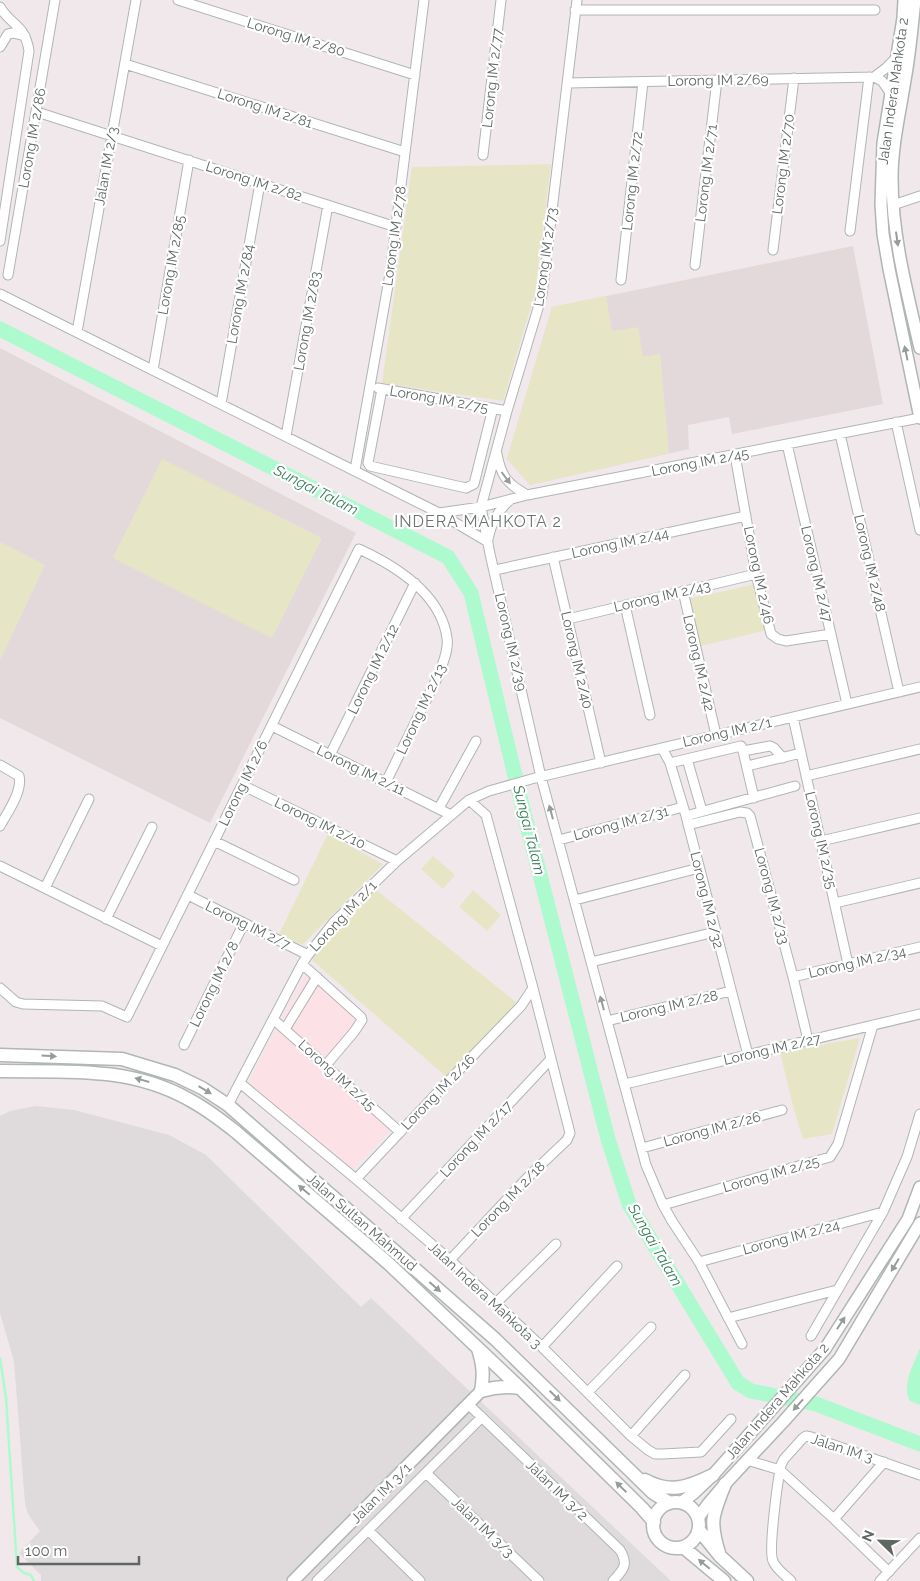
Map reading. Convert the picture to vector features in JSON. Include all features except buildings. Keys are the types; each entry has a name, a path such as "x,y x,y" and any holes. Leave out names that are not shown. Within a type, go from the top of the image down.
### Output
{"main road":[{"name":"Jalan Sultan Mahmud","path":"0,1055 122,1059 174,1074 202,1088 228,1105 495,1339 653,1493 676,1503"},
{"name":"Jalan Sultan Mahmud","path":"0,1071 101,1072 147,1082 189,1099 213,1114 388,1263 477,1346 654,1522"},
{"path":"477,1346 484,1374 481,1391 492,1388 520,1388"},
{"path":"638,1477 652,1484 667,1488 682,1488 713,1475"},
{"path":"720,1556 712,1527 714,1511 725,1484"},
{"path":"698,1524 696,1537 683,1547 676,1548 662,1543 654,1530 654,1522 659,1510 676,1503 689,1506 695,1511 698,1524 720,1556 747,1581"},
{"path":"683,1547 724,1581"}],"street":[{"name":"Lorong IM 2/86","path":"8,275 55,0"},
{"name":"Jalan IM 2/3","path":"77,332 136,0"},
{"name":"Lorong IM 2/80","path":"178,0 415,74"},
{"name":"Lorong IM 2/78","path":"355,470 390,274 424,0"},
{"name":"Lorong IM 2/77","path":"483,155 500,0"},
{"name":"Jalan Indera Mahkota 2","path":"904,0 903,18 883,142 881,204 882,227 889,269 920,418"},
{"name":"Jalan Indera Mahkota 2","path":"915,0 908,65 893,155 892,205 899,255 920,348"},
{"path":"576,5 875,10"},
{"name":"Lorong IM 2/73","path":"481,507 507,410 542,295 576,5"},
{"path":"0,7 20,28 25,36 29,51 0,241"},
{"path":"0,47 8,34 13,33 25,36"},
{"path":"850,231 872,77 886,68 897,57"},
{"name":"Lorong IM 2/81","path":"125,64 405,152"},
{"path":"872,77 882,81 891,94"},
{"name":"Lorong IM 2/69","path":"567,83 872,77"},
{"name":"Lorong IM 2/70","path":"773,250 794,78"},
{"name":"Lorong IM 2/71","path":"695,265 717,80"},
{"name":"Lorong IM 2/72","path":"621,280 643,82"},
{"name":"Lorong IM 2/82","path":"37,112 396,227"},
{"name":"Lorong IM 2/85","path":"153,370 189,160"},
{"name":"Lorong IM 2/84","path":"221,404 260,183"},
{"path":"892,205 920,196"},
{"name":"Lorong IM 2/83","path":"286,436 328,205"},
{"path":"0,294 440,513 488,542 497,513 511,500"},
{"name":"Lorong IM 2/75","path":"370,387 507,410"},
{"path":"382,389 368,463 370,466 466,488 474,484 493,408"},
{"name":"Lorong IM 2/45","path":"440,513 481,507 527,495 920,418"},
{"path":"896,422 920,530"},
{"name":"Lorong IM 2/48","path":"840,434 899,692"},
{"name":"Lorong IM 2/47","path":"787,444 847,704"},
{"path":"496,451 502,474 516,489 527,495"},
{"name":"Lorong IM 2/46","path":"736,455 756,574 772,634 786,642 831,634"},
{"name":"Lorong IM 2/39","path":"481,507 538,777 575,900 652,1181 672,1221 699,1262 742,1344"},
{"name":"Lorong IM 2/44","path":"495,570 746,516"},
{"name":"Lorong IM 2/13","path":"359,549 389,565 416,583 438,610 448,639 446,654 440,672 386,782"},
{"name":"Lorong IM 2/6","path":"0,988 16,1002 23,1004 102,1006 127,1016 359,549"},
{"name":"Lorong IM 2/40","path":"554,557 601,762"},
{"name":"Lorong IM 2/43","path":"568,619 756,574"},
{"name":"Lorong IM 2/12","path":"330,755 416,583"},
{"name":"Lorong IM 2/42","path":"682,591 716,735"},
{"path":"625,605 650,715"},
{"name":"Lorong IM 2/1","path":"228,1105 302,964 334,922 397,861 469,800 489,791 538,777 920,687"},
{"name":"Lorong IM 2/35","path":"793,717 848,964"},
{"name":"Lorong IM 2/11","path":"272,726 451,815"},
{"path":"438,808 476,741"},
{"path":"670,763 740,746 744,751 754,798"},
{"path":"744,751 770,746 783,758"},
{"name":"Lorong IM 2/32","path":"662,748 670,763 688,825 748,1054"},
{"path":"806,776 920,749"},
{"path":"747,766 801,753"},
{"path":"687,759 702,811"},
{"path":"0,765 19,776 21,782 0,826"},
{"name":"Lorong IM 2/10","path":"242,785 397,861"},
{"name":"Lorong IM 2/31","path":"558,840 684,811 702,811 795,786"},
{"path":"45,888 89,799"},
{"path":"469,800 486,815 551,1059"},
{"name":"Lorong IM 2/33","path":"688,825 740,812 747,813 750,816 808,1040"},
{"path":"821,841 920,818"},
{"path":"106,918 152,827"},
{"path":"214,841 294,880"},
{"path":"0,866 162,946"},
{"path":"575,900 699,868"},
{"path":"834,903 920,883"},
{"name":"Lorong IM 2/7","path":"188,895 308,955"},
{"name":"Lorong IM 2/8","path":"184,1045 244,923"},
{"path":"591,962 715,932"},
{"name":"Lorong IM 2/34","path":"793,977 920,947"},
{"path":"302,964 361,1017 362,1020 326,1065"},
{"path":"285,1029 317,977"},
{"name":"Lorong IM 2/16","path":"356,1179 521,1006 533,988"},
{"name":"Lorong IM 2/28","path":"607,1021 730,991"},
{"name":"Lorong IM 2/27","path":"625,1084 920,1014"},
{"name":"Lorong IM 2/15","path":"273,1019 400,1132"},
{"name":"Lorong IM 2/25","path":"663,1205 830,1157 838,1144 872,1025"},
{"name":"Lorong IM 2/18","path":"450,1260 528,1177 567,1140 570,1130 551,1059"},
{"name":"Lorong IM 2/17","path":"402,1219 551,1059"},
{"name":"Jalan Indera Mahkota 3","path":"240,1083 450,1260 542,1347 631,1436 648,1450 655,1454 701,1452 731,1418"},
{"name":"Lorong IM 2/26","path":"642,1148 782,1110"},
{"path":"811,1336 883,1212 907,1157 920,1114"},
{"name":"Jalan Indera Mahkota 2","path":"676,1503 694,1493 713,1475 825,1349 908,1219 920,1186"},
{"name":"Lorong IM 2/24","path":"699,1262 883,1212"},
{"name":"Jalan Indera Mahkota 2","path":"698,1524 708,1504 725,1484 839,1359 920,1223"},
{"path":"496,1304 556,1244"},
{"path":"542,1347 617,1266"},
{"path":"728,1318 838,1290"},
{"path":"588,1392 651,1327"},
{"path":"631,1436 684,1375"},
{"name":"Jalan IM 3/1","path":"293,1581 481,1391"},
{"name":"Jalan IM 3/2","path":"468,1404 620,1550 624,1556 624,1566 613,1581"},
{"path":"317,1581 482,1417"},
{"name":"Jalan IM 3","path":"780,1470 784,1459 806,1436 920,1475"},
{"path":"747,1460 780,1470 888,1572"},
{"path":"834,1519 884,1462"},
{"path":"780,1470 771,1554 774,1563 792,1581"},
{"name":"Jalan IM 3/3","path":"426,1473 539,1581"},
{"path":"368,1530 420,1581"},
{"path":"880,1581 920,1538"}],"shaded area":[{"path":"551,164 535,293 503,401 382,383 412,167"},
{"path":"853,246 883,404 732,434 729,417 688,425 689,449 530,485 507,459 552,307"},
{"path":"606,296 612,331 638,327 643,357 660,354 669,453 530,485 507,459 552,307"},
{"path":"0,348 356,533 210,823 0,718"},
{"path":"162,459 322,538 272,638 113,558"},
{"path":"0,542 45,565 0,660"},
{"path":"756,584 767,630 701,646 688,599"},
{"path":"328,834 383,864 302,945 279,934"},
{"path":"433,856 455,875 443,889 421,869"},
{"path":"374,888 521,1006 450,1080 306,955"},
{"path":"473,890 501,915 487,931 459,907"},
{"path":"311,966 366,1015 323,1067 392,1128 350,1173 249,1083 274,1032"},
{"path":"860,1038 832,1134 803,1139 780,1052"},
{"path":"36,1106 74,1110 169,1135 206,1155 361,1307 371,1298 671,1581 41,1581 41,1575 19,1553 40,1531 28,1514 25,1503 14,1361 0,1313 0,1116 10,1111"},
{"path":"920,1348 920,1405 910,1401 907,1388 909,1375"}],"waterway":[{"name":"Sungai Talam","path":"0,329 448,557 471,593 523,809 608,1139 629,1204 738,1383 751,1391 816,1404 920,1444"},
{"path":"0,1358 6,1398 17,1567 24,1573 31,1575 34,1581"}],"district":[{"name":"INDERA MAHKOTA 2","path":"478,521"}]}
